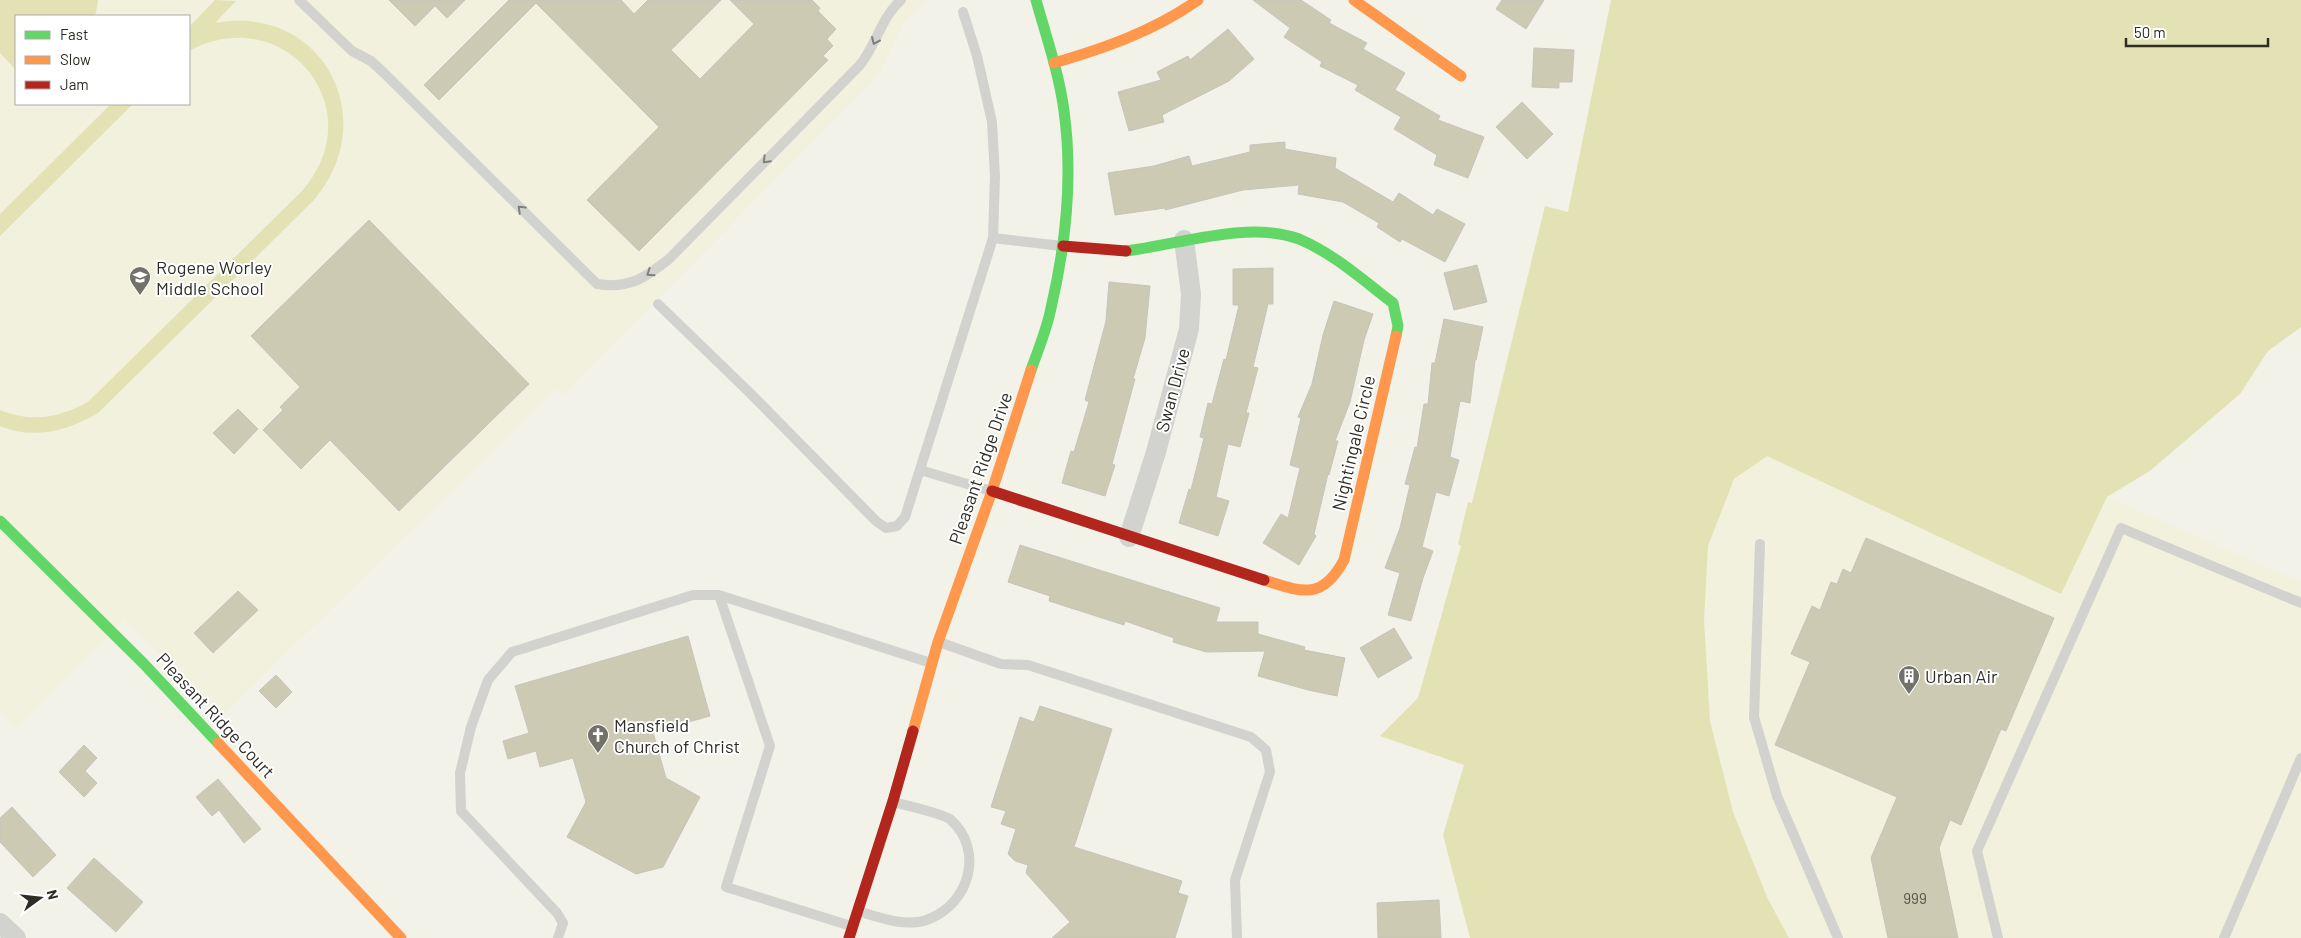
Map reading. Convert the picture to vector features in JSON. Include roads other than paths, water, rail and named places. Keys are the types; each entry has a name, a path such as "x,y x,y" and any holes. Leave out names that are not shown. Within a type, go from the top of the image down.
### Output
{"street":[{"name":"Pleasant Ridge Drive","path":"848,938 893,801 938,642 992,491 1051,310 1063,246 1068,180 1064,111 1054,63 1036,0"},
{"path":"1054,63 1133,38 1181,13 1198,0"},
{"path":"1354,0 1461,76"},
{"name":"Nightingale Circle","path":"992,491 1299,591 1316,590 1334,580 1344,560 1398,326 1393,303 1342,265 1298,239 1276,234 1252,234 1184,240 1124,251 1091,250 1063,246"},
{"name":"Swan Drive","path":"1129,537 1156,452 1189,329 1191,294 1184,240"},
{"name":"Pleasant Ridge Court","path":"0,521 144,664 401,938"},
{"path":"0,923 16,938"}],"lane":[{"path":"299,0 352,51 370,61 383,72 597,284 614,287 647,277 669,259 860,65 870,53 884,21 901,0"},
{"path":"658,304 750,393 789,435 881,525 886,528 897,526 905,517 993,238 996,176 992,122 978,56 964,12"},
{"path":"993,238 1063,246"},
{"path":"920,470 992,491"},
{"path":"1998,938 1977,851 2121,528 2301,603"},
{"path":"1760,544 1754,717 1777,796 1838,938"},
{"path":"558,938 563,923 557,913 461,811 460,773 471,727 488,680 512,652 693,595 719,595 932,663"},
{"path":"719,595 770,746 726,887 852,926"},
{"path":"938,642 1002,664 1028,665 1251,736 1266,750 1270,772 1235,880 1237,938"},
{"path":"2224,938 2301,758"},
{"path":"857,911 884,919 910,922 929,919 948,907 961,892 969,874 970,855 964,836 950,818 893,801"}],"place":[{"name":"Rogene Worley Middle School","path":"140,296"},
{"name":"Urban Air","path":"1909,695"},
{"name":"Mansfield Church of Christ","path":"598,754"}]}
